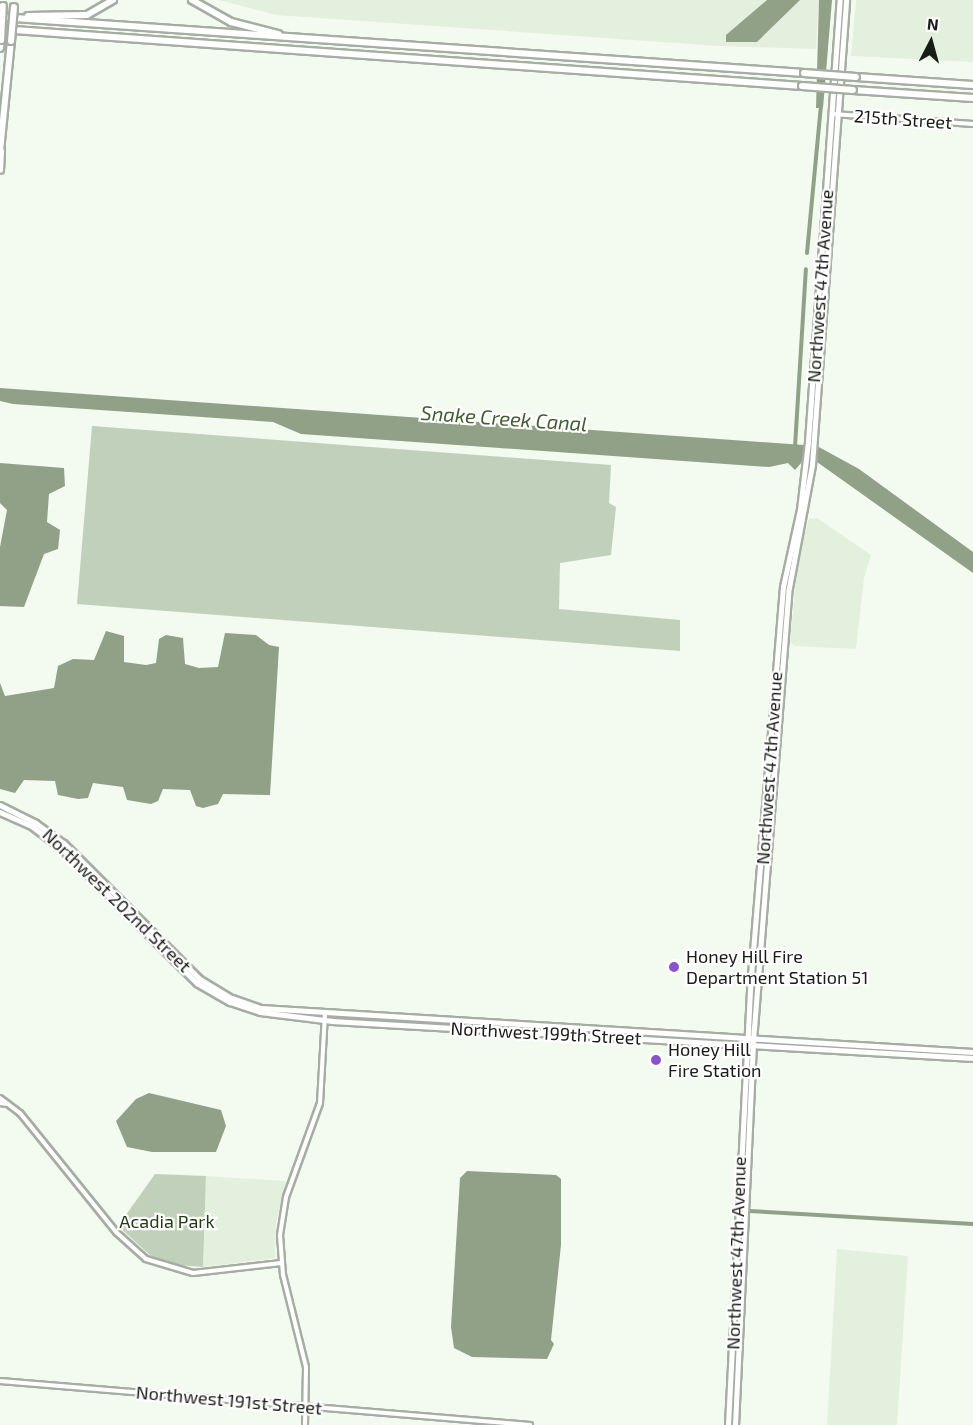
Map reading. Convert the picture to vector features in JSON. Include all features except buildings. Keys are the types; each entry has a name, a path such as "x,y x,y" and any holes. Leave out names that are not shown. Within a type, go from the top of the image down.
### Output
{"highway":[{"path":"22,18 37,14 87,15 113,0"},
{"path":"192,0 231,22 285,37"},
{"path":"0,48 4,3"},
{"path":"1,151 14,4"},
{"path":"0,16 973,85"},
{"path":"0,29 973,98"}],"main road":[{"path":"836,114 840,0"},
{"path":"836,114 846,0"},
{"name":"Northwest 47th Avenue","path":"735,1425 746,1169 761,941 789,588 811,443 836,114"},
{"path":"0,170 1,151"},
{"name":"Northwest 47th Avenue","path":"728,1425 746,1038 784,582 809,464"},
{"path":"767,791 773,802"},
{"name":"Northwest 202nd Street","path":"0,805 36,823 64,843 186,967 231,1000"},
{"name":"Northwest 202nd Street","path":"0,812 33,827 60,847 177,966 231,1000"},
{"path":"763,846 770,841"},
{"path":"755,930 761,941"},
{"name":"Northwest 199th Street","path":"231,1000 274,1010 325,1014 973,1052"},
{"name":"Northwest 199th Street","path":"231,1000 273,1015 324,1020 973,1059"},
{"path":"740,1161 746,1169"},
{"path":"734,1329 740,1340"},
{"path":"732,1363 738,1372"}],"street":[{"name":"215th Street","path":"836,114 973,124"},
{"path":"305,1425 304,1358 281,1263 281,1224 286,1197 320,1103 325,1014"},
{"path":"0,1100 9,1104 116,1232 146,1259 193,1272 281,1263"},
{"name":"Northwest 191st Street","path":"0,1381 530,1425"}],"shaded area":[{"path":"219,0 819,0 816,49 719,46 276,15"},
{"path":"767,0 800,0 757,42 726,42 726,35"},
{"path":"819,0 832,0 823,108 816,108"},
{"path":"856,0 973,0 973,62 851,56"},
{"name":"Snake Creek Canal","path":"0,388 817,446 859,469 973,552 973,573 817,462 802,462 795,470 788,463 769,467 301,434 273,422 13,404 0,401"},
{"path":"0,463 64,468 65,486 49,494 47,522 60,530 58,549 44,554 24,607 0,606 0,547 7,510 0,503"},
{"path":"817,518 871,555 864,578 856,649 794,646 790,642 799,550 809,519"},
{"path":"106,631 124,636 124,662 146,665 156,663 159,639 166,635 183,638 185,664 199,668 218,667 225,633 256,635 269,645 279,647 270,795 223,794 218,804 203,808 196,806 190,790 163,789 158,801 151,804 127,800 123,787 93,783 88,798 78,799 58,795 55,781 24,780 15,793 0,789 0,683 5,696 54,688 58,666 73,659 94,660"},
{"path":"149,1093 221,1110 226,1126 216,1152 152,1152 127,1147 116,1121 136,1099"},
{"path":"467,1171 556,1175 561,1179 561,1245 551,1340 554,1344 547,1359 472,1357 454,1348 451,1327 460,1178"},
{"path":"206,1176 286,1181 276,1223 275,1258 203,1267"},
{"path":"837,1249 908,1256 897,1425 827,1425"}],"green space":[{"path":"92,426 611,465 609,503 616,507 611,555 560,563 559,609 680,620 680,651 77,604"},
{"name":"Acadia Park","path":"155,1174 206,1176 203,1267 177,1265 151,1256 118,1226"}],"waterway":[{"path":"807,253 821,104"},
{"path":"795,447 806,269"},
{"path":"749,1211 973,1224"}],"place":[{"name":"Honey Hill Fire Department Station 51","path":"674,967"},
{"name":"Honey Hill Fire Station","path":"656,1060"}]}
